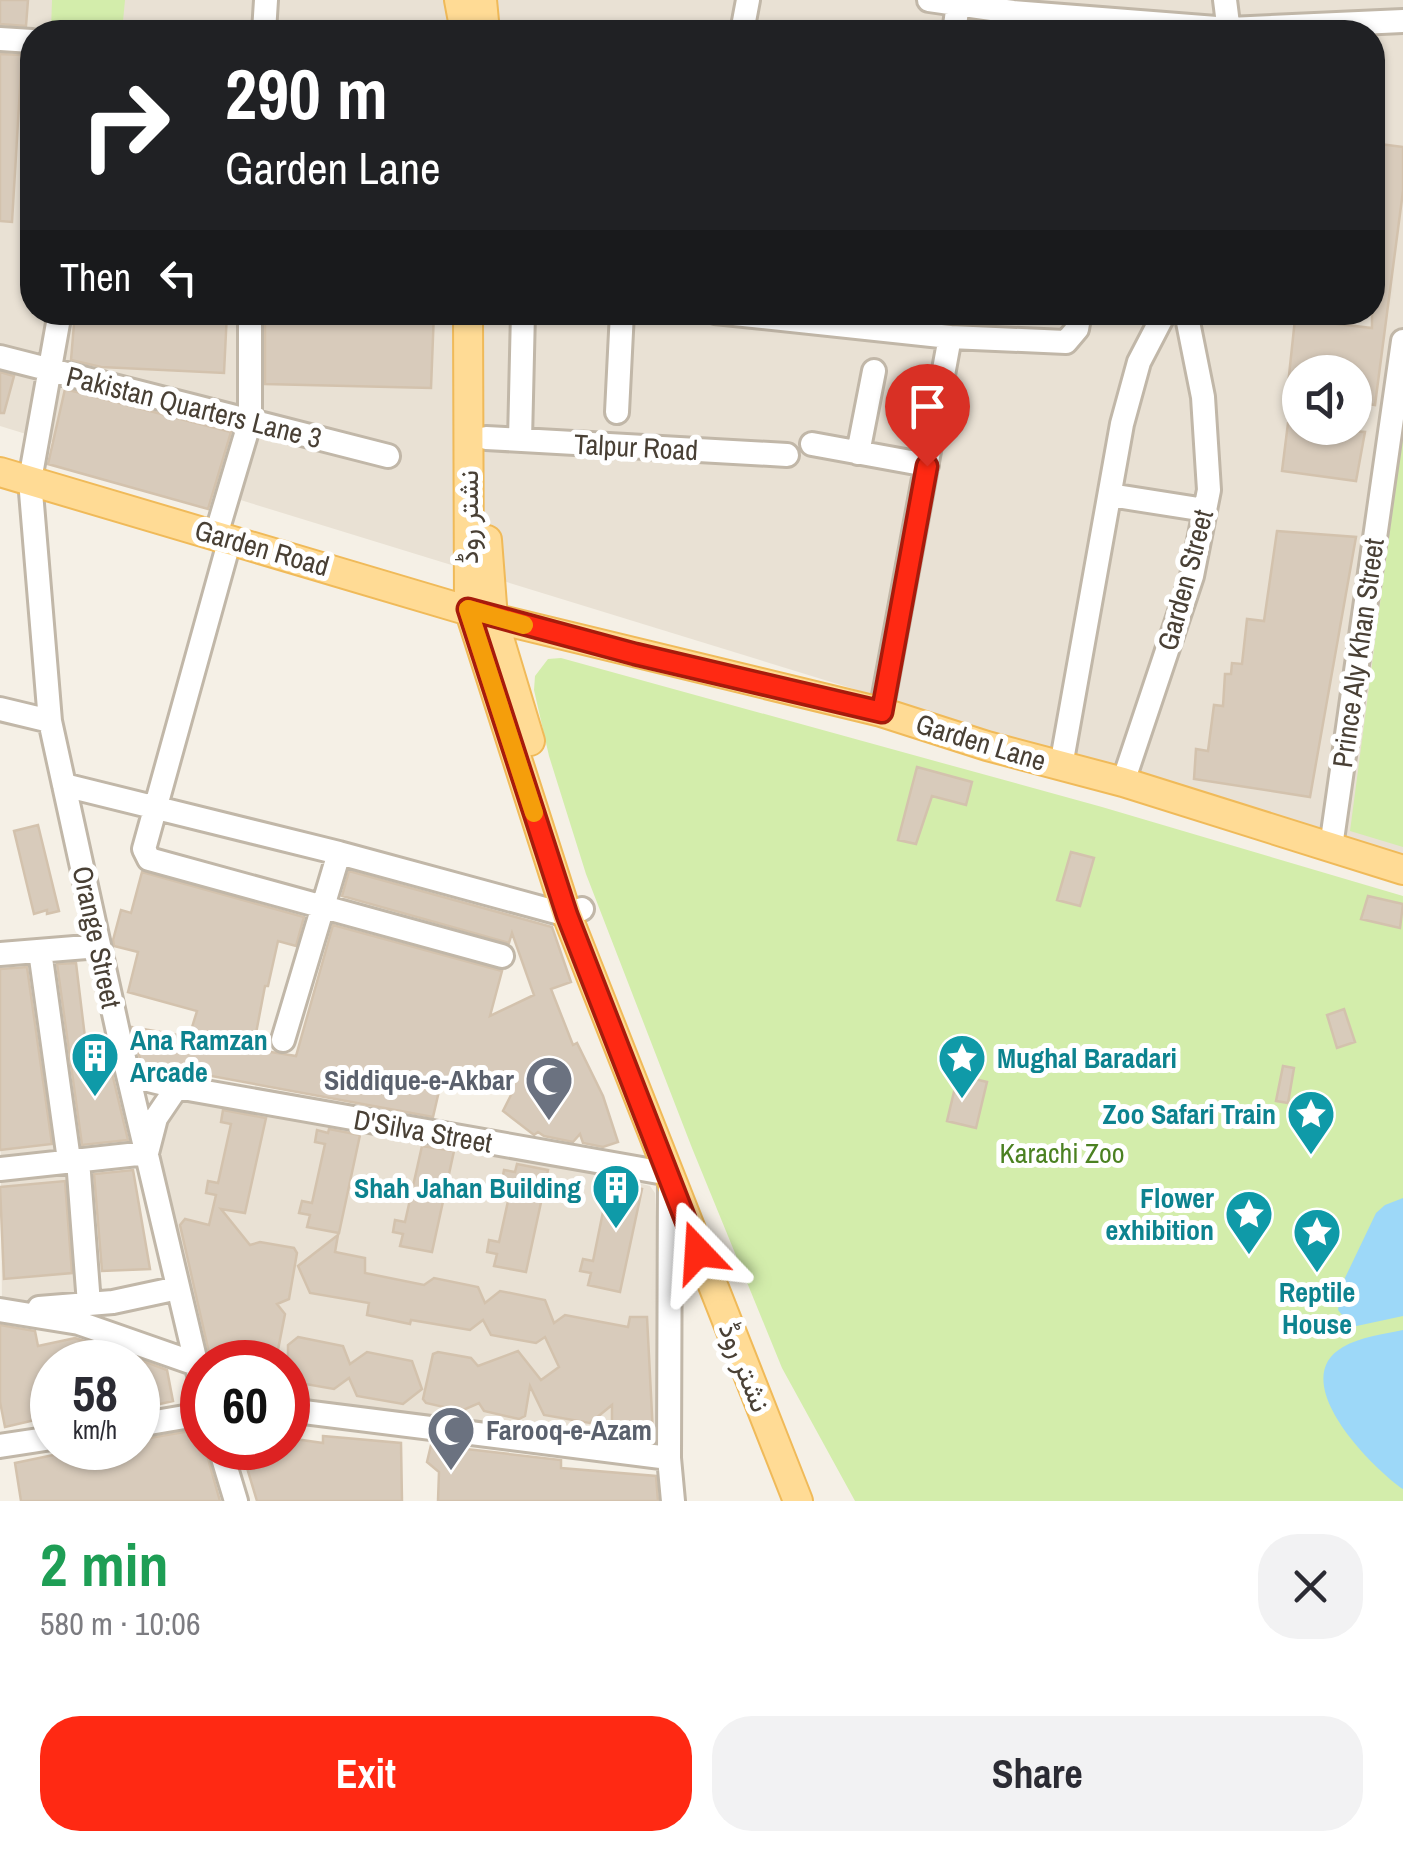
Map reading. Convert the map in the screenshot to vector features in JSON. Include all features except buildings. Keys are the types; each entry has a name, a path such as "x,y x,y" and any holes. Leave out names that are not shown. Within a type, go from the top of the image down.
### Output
{"main road":[{"name":"نشتر روڈ","path":"469,325 481,614 574,912 670,1174 798,1501"},
{"name":"نشتر روڈ","path":"481,614 487,573 486,325"},
{"name":"Garden Road","path":"0,472 481,614"},
{"name":"Garden Lane","path":"481,614 882,712 1403,870"},
{"name":"نشتر روڈ","path":"574,912 694,1217 812,1501"}],"street":[{"path":"930,0 982,4 1008,20"},
{"path":"956,20 958,4"},
{"name":"Orange Street","path":"58,325 30,480 50,721 128,1075 192,1340"},
{"path":"250,325 250,421 144,849 150,859 502,956"},
{"path":"520,440 522,325"},
{"path":"617,412 621,325"},
{"path":"842,325 1066,342 1078,325"},
{"name":"Garden Lane","path":"1061,766 1122,424 1139,362 1158,325"},
{"name":"Garden Street","path":"1123,782 1192,576 1209,490 1203,397 1189,325"},
{"path":"882,712 950,336"},
{"name":"Prince Aly Khan Street","path":"1331,847 1403,341"},
{"name":"Pakistan Quarters Lane 3","path":"0,357 388,456"},
{"path":"858,453 874,372"},
{"name":"Talpur Road","path":"486,438 787,455"},
{"path":"812,444 927,466"},
{"path":"1110,495 1205,510"},
{"path":"0,709 50,721"},
{"path":"64,785 574,912"},
{"path":"283,1040 339,853"},
{"path":"0,954 99,946"},
{"path":"40,951 74,1160 89,1304"},
{"name":"D'Silva Street","path":"128,1075 177,1087 670,1174"},
{"path":"0,1169 147,1153 156,1118 177,1087"},
{"path":"670,1174 672,1501"},
{"path":"3,1310 89,1304 178,1288"},
{"path":"3,1310 79,1323 180,1358"},
{"path":"310,1413 669,1458"},
{"path":"0,1446 30,1441"},
{"path":"227,1470 236,1501"}],"shaded area":[{"path":"0,0 1403,0 1403,858 0,426"},
{"path":"53,1048 87,1304 2,1310 0,1053"},
{"path":"177,1088 455,1137 650,1186 655,1193 660,1312 660,1450 310,1411 310,1340 196,1340 148,1153"}],"green space":[{"path":"52,0 125,0 123,20 51,20"},
{"path":"1403,430 1403,847 1350,831"},
{"name":"Karachi Zoo","path":"561,658 1102,807 1403,896 1403,1501 855,1501 782,1368 586,874 549,756 534,690 535,676 548,659"}],"water":[{"path":"1403,1198 1403,1316 1352,1327 1338,1310 1343,1282 1376,1213"},
{"path":"1403,1330 1403,1489 1372,1462 1339,1422 1323,1380 1328,1362 1343,1347"}],"slow traffic":[{"path":"524,625 468,609 534,813"}],"place":[{"name":"Ana Ramzan Arcade","path":"95,1098"},
{"name":"Mughal Baradari","path":"962,1100"},
{"name":"Siddique-e-Akbar","path":"549,1122"},
{"name":"Zoo Safari Train","path":"1311,1156"},
{"name":"Shah Jahan Building","path":"616,1230"},
{"name":"Flower exhibition","path":"1249,1256"},
{"name":"Reptile House","path":"1317,1274"},
{"name":"Farooq-e-Azam","path":"451,1472"}],"route":[{"path":"698,1252 567,915 468,609 635,654 882,712 927,466"}]}
